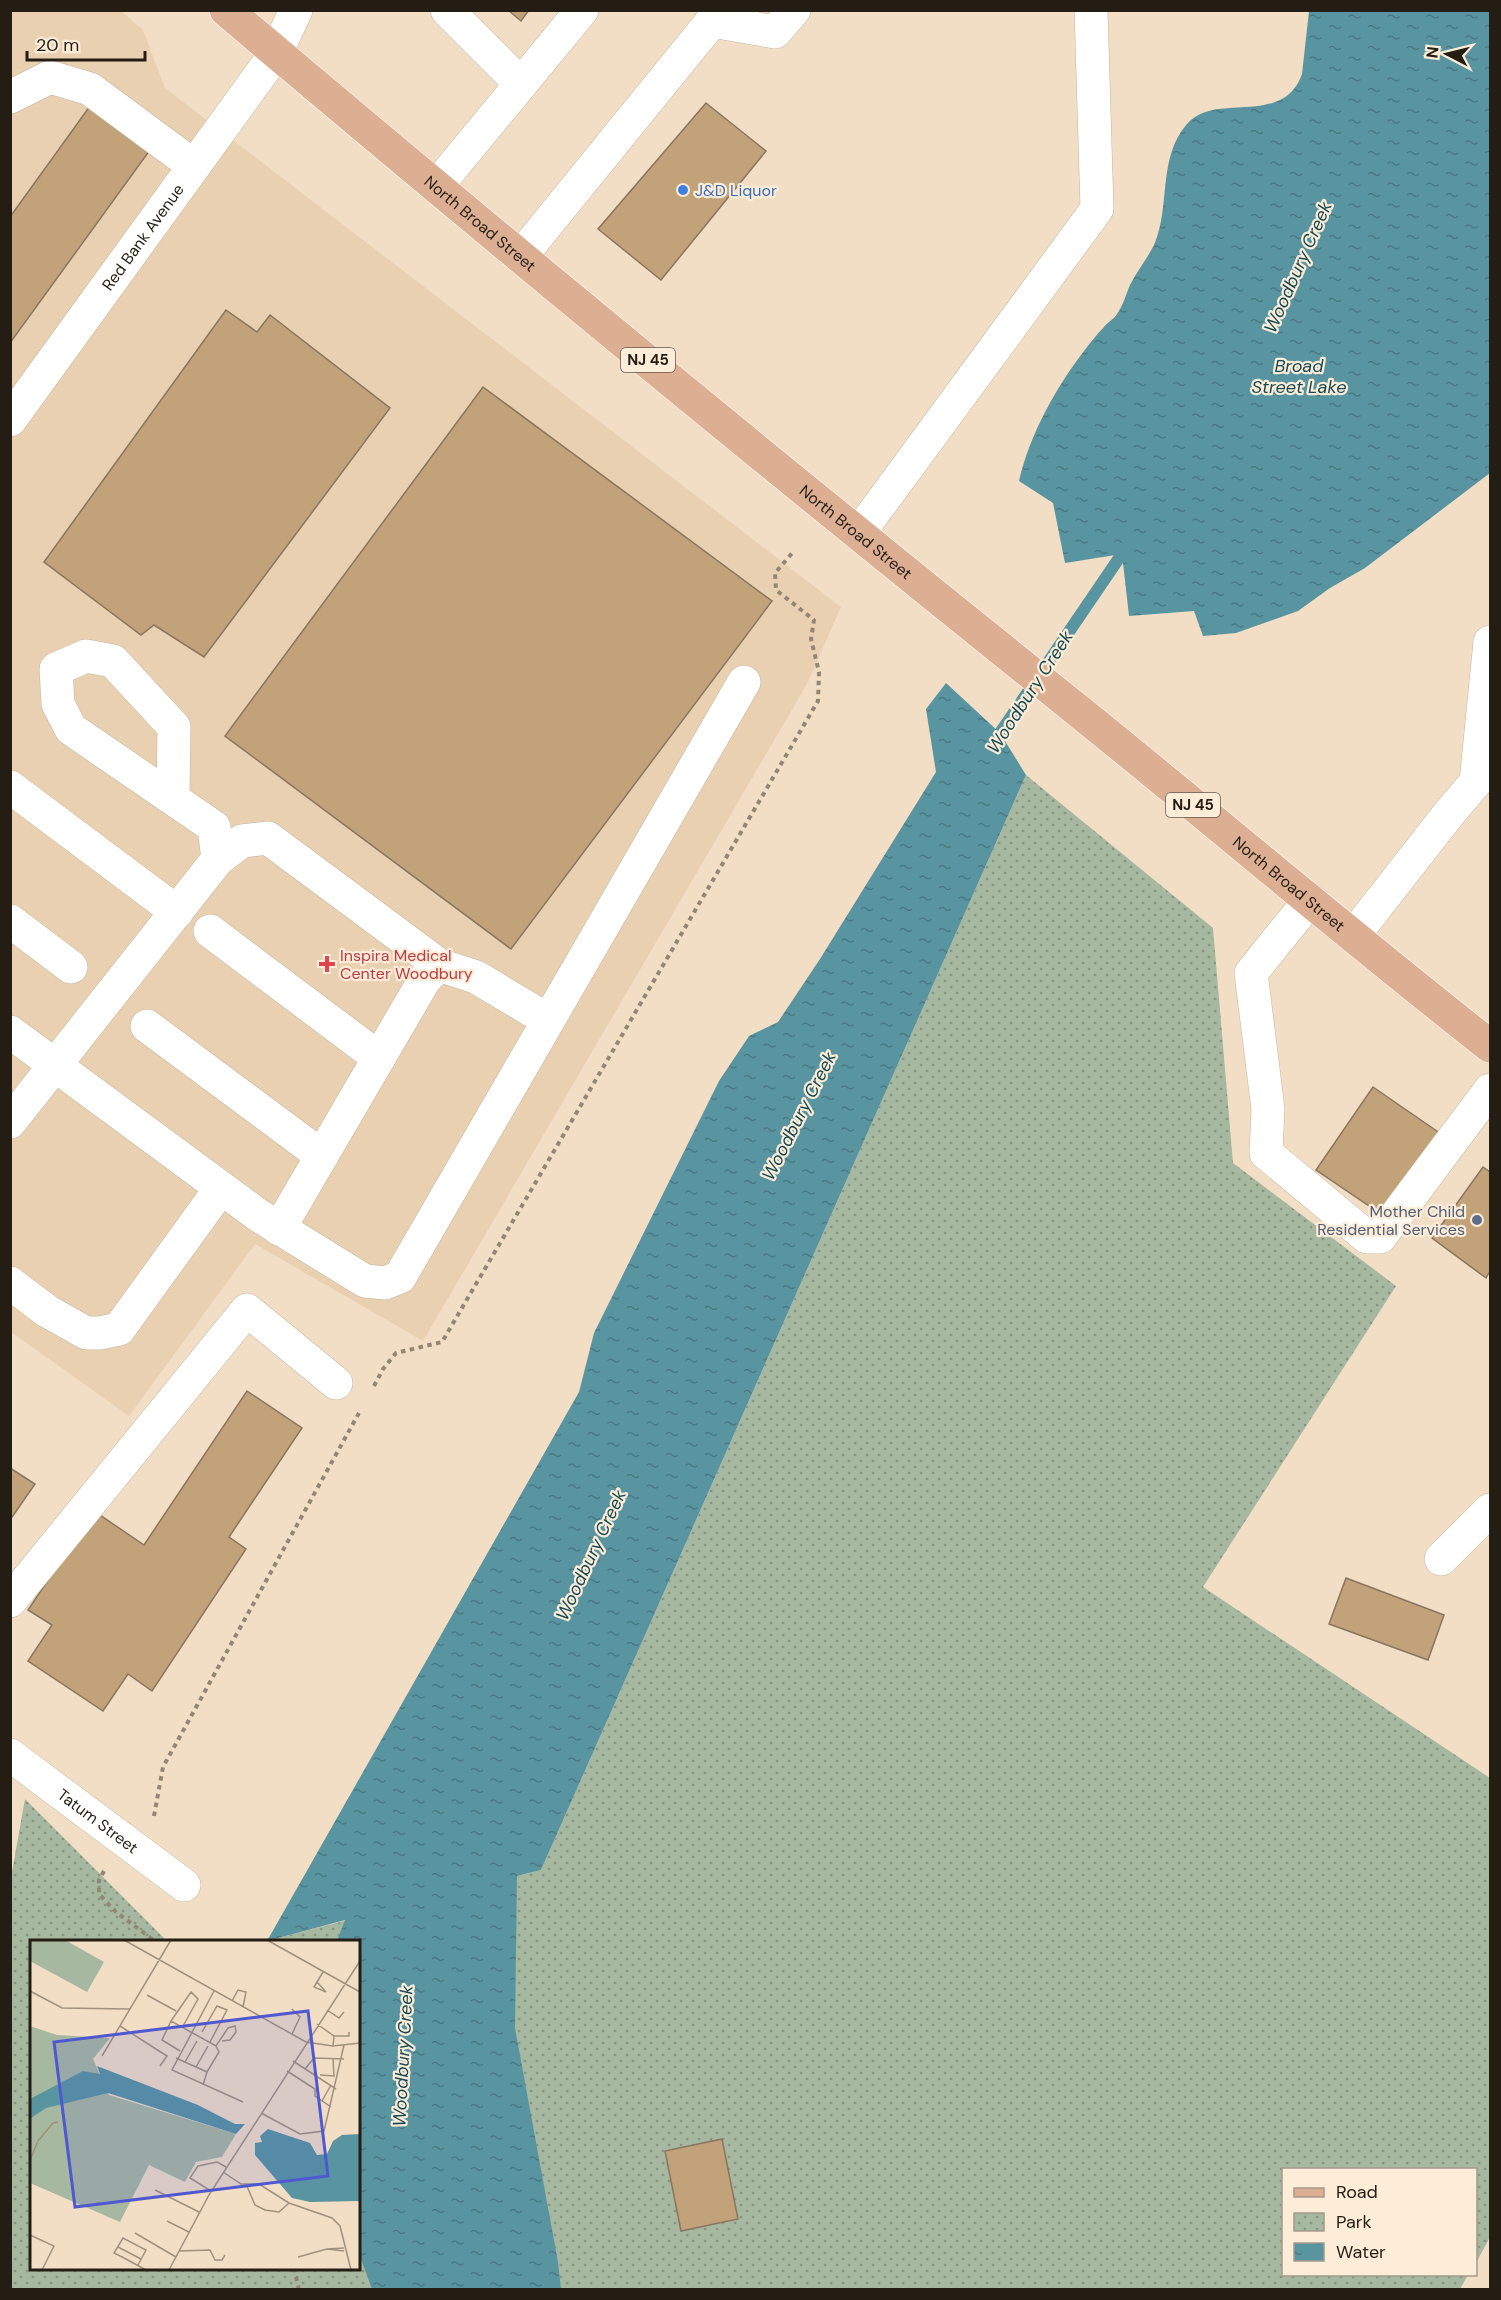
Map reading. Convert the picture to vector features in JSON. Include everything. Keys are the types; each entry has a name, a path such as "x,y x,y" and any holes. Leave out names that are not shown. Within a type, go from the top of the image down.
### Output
{"main road":[{"name":"North Broad Street","path":"226,10 436,187 958,616 1491,1046"}],"street":[{"name":"Red Bank Avenue","path":"10,420 276,52 296,10"},
{"path":"447,10 521,84"},
{"path":"436,187 521,84 555,26 582,10"},
{"path":"521,256 712,21 775,32 794,10"},
{"path":"859,533 1097,209 1091,10"},
{"path":"10,97 50,77 90,89 194,166"},
{"path":"1354,935 1476,782 1485,738 1491,642"},
{"path":"10,1032 221,1188 279,1228 365,1281 385,1282 400,1277 744,682"},
{"path":"173,798 214,827 218,859"},
{"path":"16,803 177,912"},
{"path":"10,1122 218,859 242,840 268,838 439,965 476,977 548,1020"},
{"path":"1310,900 1251,973 1269,1109 1266,1153 1366,1237 1380,1237 1491,1090"},
{"path":"10,921 71,967"},
{"path":"210,932 379,1058"},
{"path":"279,1228 425,979 439,965"},
{"path":"147,1026 322,1156"},
{"path":"10,1283 46,1311 86,1333 119,1329 221,1188"},
{"path":"10,1601 247,1310 336,1383"},
{"path":"1441,1559 1491,1510"},
{"name":"Tatum Street","path":"10,1755 184,1886"}],"path":[{"path":"369,1394 383,1369 396,1353 442,1342 818,701 819,672 811,639 814,620 776,590 775,573 794,551"},
{"path":"153,1821 163,1767 363,1404"},
{"path":"108,1863 99,1880 99,1894 116,1912 155,1940"},
{"path":"294,2270 299,2289"}],"shaded area":[{"name":"Inspira Medical Center Woodbury","path":"11,11 121,11 143,30 165,88 841,607 807,684 423,1341 255,1244 129,1416 11,1332"}],"green space":[{"path":"1026,775 1213,928 1233,1163 1396,1286 1203,1587 1490,1778 1490,2237 1477,2261 1477,2168 1282,2168 1282,2276 1467,2276 1460,2289 11,2290 10,1883 25,1799 166,1940 30,1940 30,2270 360,2270 360,1940 270,1940 541,1870"}],"water":[{"name":"Broad Street Lake","path":"1309,11 1490,11 1490,473 1365,568 1330,588 1298,611 1236,633 1203,636 1194,611 1129,616 1122,554 1065,563 1053,503 1019,481 1037,429 1054,396 1086,348 1119,311 1130,285 1154,245 1162,215 1168,167 1178,137 1187,124 1199,115 1215,110 1265,105 1280,100 1293,90 1302,74"},
{"path":"946,683 1000,733 1026,775 541,1870 517,1876 515,2028 561,2289 372,2289 360,2256 360,1940 337,1940 345,1920 268,1940 579,1392 594,1333 719,1081 749,1036 778,1022 820,959 936,772 926,709"}],"building":[{"path":"508,10 529,10 521,21"},
{"name":"J&D Liquor","path":"706,103 766,151 661,280 598,229"},
{"path":"90,106 150,150 10,343 10,217"},
{"path":"226,310 257,332 270,315 390,408 204,657 154,625 141,635 44,562"},
{"path":"483,387 772,601 511,949 225,736"},
{"path":"1373,1087 1460,1147 1381,1214 1316,1170"},
{"path":"1483,1167 1490,1172 1490,1271 1486,1278 1432,1238"},
{"path":"247,1391 302,1428 229,1537 246,1549 152,1691 128,1674 103,1711 28,1661 52,1625 28,1610 94,1511 144,1545"},
{"path":"10,1468 35,1484 10,1520"},
{"path":"1346,1578 1444,1615 1428,1660 1329,1624"},
{"path":"722,2139 738,2219 681,2231 665,2151"}],"waterway":[{"name":"Woodbury Creek","path":"1000,733 1130,542"}],"place":[{"name":"J&D Liquor","path":"683,190"},
{"name":"Inspira Medical Center Woodbury","path":"327,964"},
{"name":"Mother Child Residential Services","path":"1477,1220"}]}
